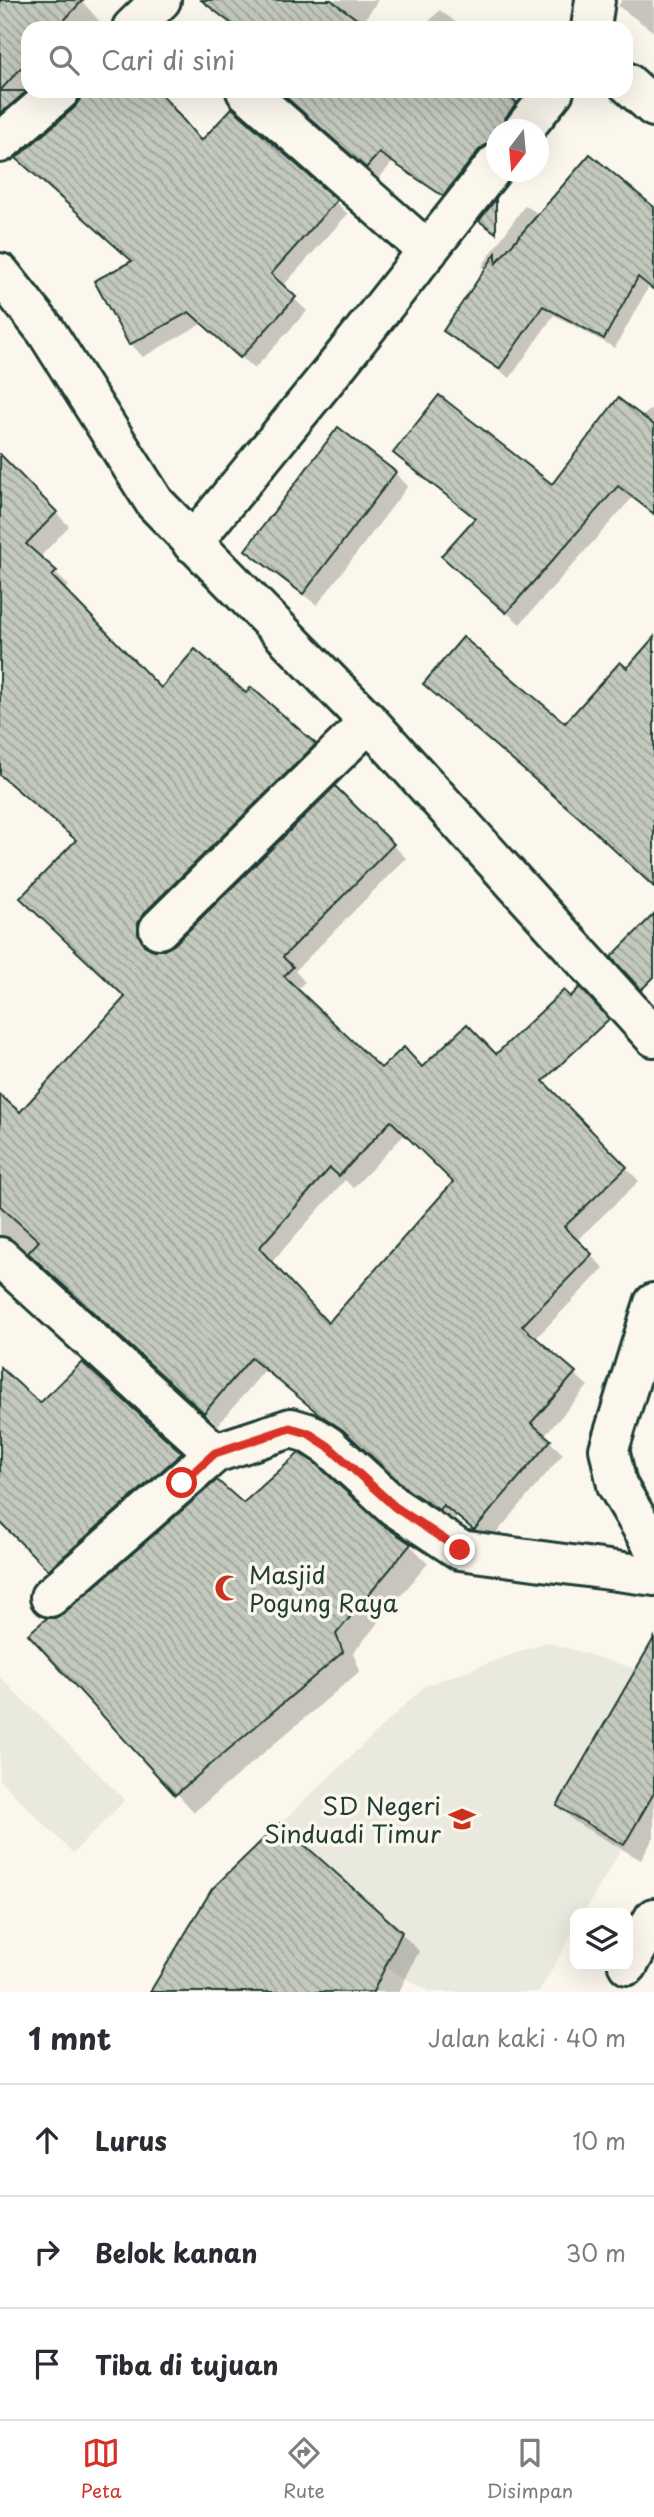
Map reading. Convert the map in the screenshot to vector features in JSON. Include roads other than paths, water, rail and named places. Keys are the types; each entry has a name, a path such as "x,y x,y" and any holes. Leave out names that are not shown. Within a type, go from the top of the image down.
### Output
{"street":[{"path":"592,21 595,0"},
{"path":"633,88 654,107"},
{"path":"0,143 52,98"},
{"path":"254,98 428,251"},
{"path":"532,119 548,98"},
{"path":"192,543 486,177"},
{"path":"0,273 46,331 155,503 369,722 654,1037"},
{"path":"159,929 369,722"},
{"path":"0,1257 215,1453"},
{"path":"654,1303 609,1449 617,1485 654,1548"},
{"path":"50,1597 215,1453 290,1428 328,1446 395,1507 460,1550 654,1576"},
{"path":"633,1955 653,1922"},
{"path":"612,1992 624,1971"}],"place":[{"name":"Masjid Pogung Raya","path":"228,1588"},
{"name":"SD Negeri Sinduadi Timur","path":"462,1819"}]}
